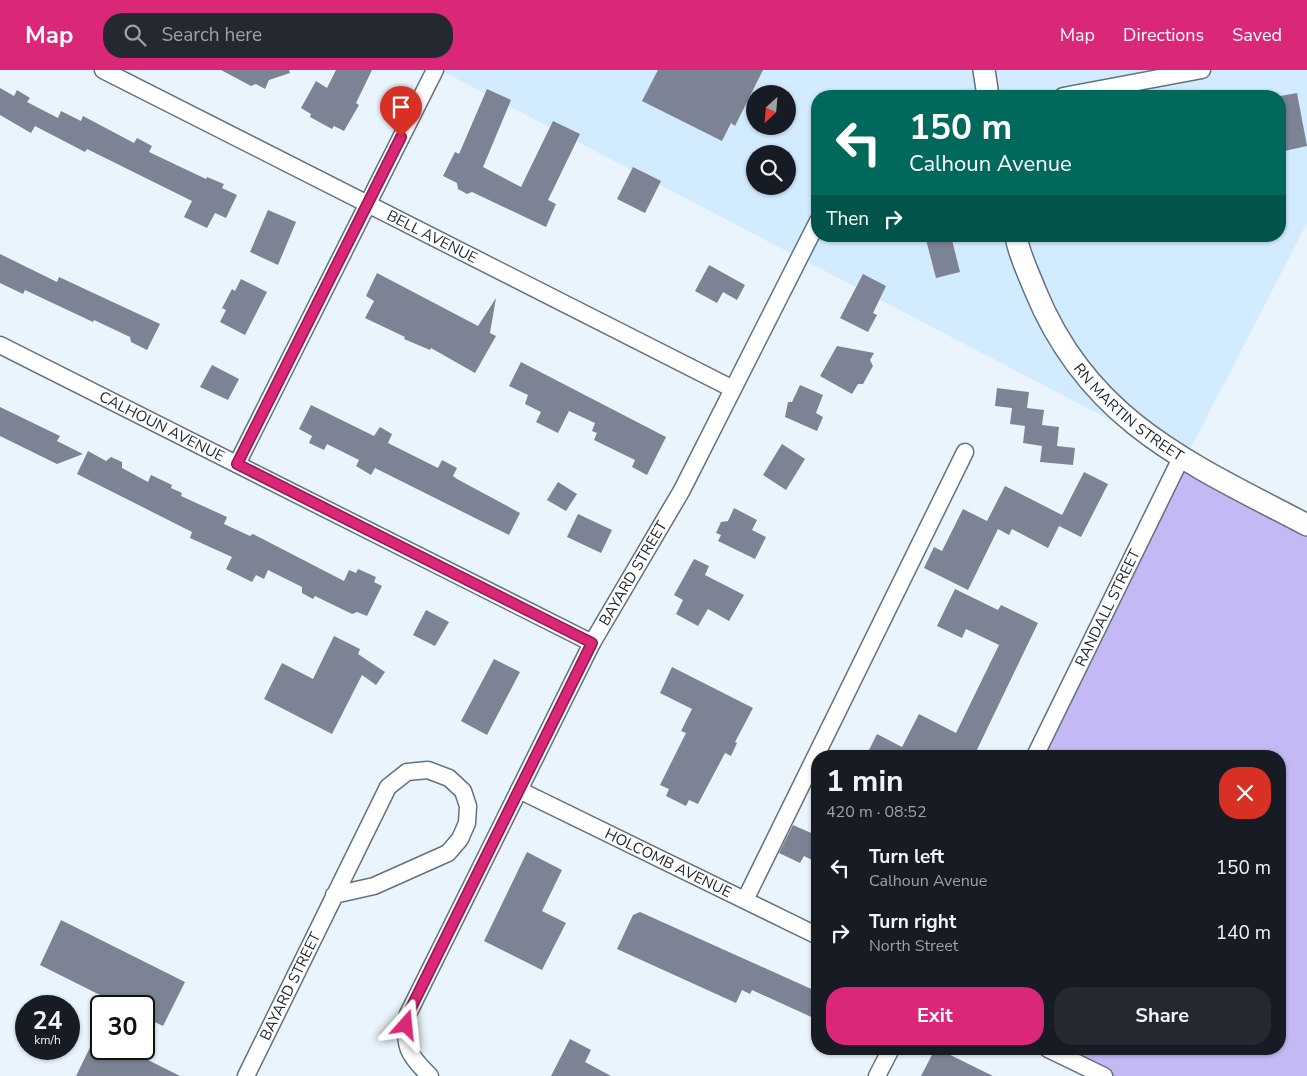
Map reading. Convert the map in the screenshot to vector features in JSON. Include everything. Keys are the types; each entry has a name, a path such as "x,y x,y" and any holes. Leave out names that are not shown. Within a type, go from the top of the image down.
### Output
{"street":[{"name":"BELL AVENUE","path":"103,70 734,389"},
{"path":"237,464 435,70"},
{"path":"984,70 987,90"},
{"path":"1095,90 1202,70"},
{"name":"BAYARD STREET","path":"430,1076 411,1058 404,1036 408,1014 592,643 682,490 811,235"},
{"name":"RN MARTIN STREET","path":"1018,242 1048,321 1072,358 1103,397 1140,430 1181,458 1307,525"},
{"name":"CALHOUN AVENUE","path":"0,345 592,643"},
{"path":"819,750 965,452"},
{"name":"RANDALL STREET","path":"1038,750 1181,458"},
{"path":"745,900 811,766"},
{"name":"BAYARD STREET","path":"246,1076 334,895 388,787 407,772 428,770 449,778 463,791 468,806 467,823 460,839 448,852 374,886 334,895"},
{"name":"HOLCOMB AVENUE","path":"519,790 811,933"},
{"path":"877,1076 887,1055"},
{"path":"1060,1055 1104,1076"}],"shaded area":[{"path":"440,70 1307,70 1307,223 1185,459"},
{"path":"1185,459 1307,525 1307,1076 1107,1076 1068,1055 1286,1055 1286,750 1044,750"}],"building":[{"path":"221,70 289,70 290,73 269,80 265,89 256,84 251,86"},
{"path":"336,70 372,70 356,103 359,105 344,131 334,126 332,129 310,117 311,114 301,108 316,81 327,88"},
{"path":"658,70 763,70 756,85 746,85 746,104 735,126 731,123 722,141 642,101"},
{"path":"0,88 14,96 17,90 30,98 27,102 58,118 61,111 81,121 83,116 134,143 137,138 152,146 149,152 206,179 207,177 224,184 222,188 237,195 226,218 215,213 207,228 184,217 192,201 87,149 85,152 35,126 31,133 0,115"},
{"path":"487,89 511,100 483,167 521,187 553,121 580,134 548,200 556,204 546,227 472,192 467,194 458,189 457,183 443,176 455,152 459,154"},
{"path":"1297,93 1307,146 1286,151 1286,95"},
{"path":"633,167 661,181 645,213 617,199"},
{"path":"268,210 296,222 278,265 250,252"},
{"path":"927,242 952,242 960,272 936,278"},
{"path":"0,254 57,282 59,277 160,324 147,350 131,342 130,337 94,320 93,322 25,290 23,294 0,283"},
{"path":"709,265 745,285 737,300 723,292 717,303 695,291"},
{"path":"377,273 478,326 496,298 490,333 496,336 475,373 431,348 430,350 404,339 405,337 365,318 374,301 366,296"},
{"path":"863,274 886,286 873,313 877,315 868,332 840,318"},
{"path":"241,279 267,292 245,335 220,322 226,310 222,308 232,289 235,291"},
{"path":"837,346 874,353 870,360 873,366 863,384 858,384 852,394 820,376"},
{"path":"521,362 666,437 647,475 632,467 635,460 594,440 597,433 592,431 595,423 569,411 558,433 536,422 541,412 525,404 528,395 509,386"},
{"path":"212,365 239,379 228,400 200,387"},
{"path":"800,385 823,395 816,413 823,417 817,431 785,417 788,402 792,402"},
{"path":"997,388 1029,392 1027,408 1044,410 1042,425 1059,427 1057,446 1075,448 1073,465 1040,462 1042,446 1023,443 1025,426 1010,424 1012,408 995,406"},
{"path":"311,405 374,436 380,427 392,434 388,443 438,468 442,460 457,468 453,476 457,479 520,513 509,535 375,468 371,475 356,466 359,460 327,444 324,450 309,443 312,436 299,429"},
{"path":"0,407 60,436 57,441 83,454 57,464 0,436"},
{"path":"782,444 805,459 786,490 763,475"},
{"path":"88,451 106,461 111,457 122,462 122,468 148,482 151,475 172,485 171,488 182,493 181,496 227,517 224,524 250,536 253,534 344,581 349,570 356,573 358,569 376,577 374,582 382,586 367,616 357,612 352,614 315,596 313,599 302,593 302,587 268,570 264,579 256,575 252,582 226,569 232,557 190,538 192,532 77,474"},
{"path":"1084,472 1108,484 1081,537 1059,526 1048,548 1012,529 1009,535 998,529 968,590 924,568 934,547 942,551 963,509 987,521 1005,486 1062,515"},
{"path":"558,482 577,494 566,511 547,500"},
{"path":"734,508 757,520 752,530 766,537 755,559 718,541 721,535 716,533 721,522 728,521"},
{"path":"578,514 612,530 601,553 567,537"},
{"path":"694,559 709,566 705,575 744,595 729,621 708,609 698,626 676,614 683,600 674,595"},
{"path":"955,589 998,610 1001,605 1038,623 977,750 869,750 877,734 902,747 919,714 956,733 999,645 966,629 962,638 937,626"},
{"path":"426,610 449,622 435,646 413,635"},
{"path":"334,636 360,649 358,654 385,672 376,685 362,675 332,734 264,699 282,663 313,679"},
{"path":"494,659 520,672 487,735 461,721"},
{"path":"672,667 753,708 735,742 737,743 731,756 725,753 698,804 689,800 686,806 666,796 669,789 660,785 686,733 681,731 692,709 660,693"},
{"path":"793,825 811,833 811,860 804,856 800,863 779,853"},
{"path":"527,852 562,870 542,911 566,923 542,970 484,941"},
{"path":"640,912 811,989 811,1017 752,990 750,994 742,990 736,1003 617,949 633,915"},
{"path":"61,920 185,982 163,1026 155,1022 155,995 100,995 40,965"},
{"path":"570,1039 591,1050 585,1062 611,1076 551,1076"},
{"path":"90,1047 90,1060 148,1060 180,1076 76,1076"},
{"path":"932,1055 950,1055 993,1076 921,1076"}],"route":[{"path":"401,137 237,464 592,643 408,1014 406,1025"}]}
